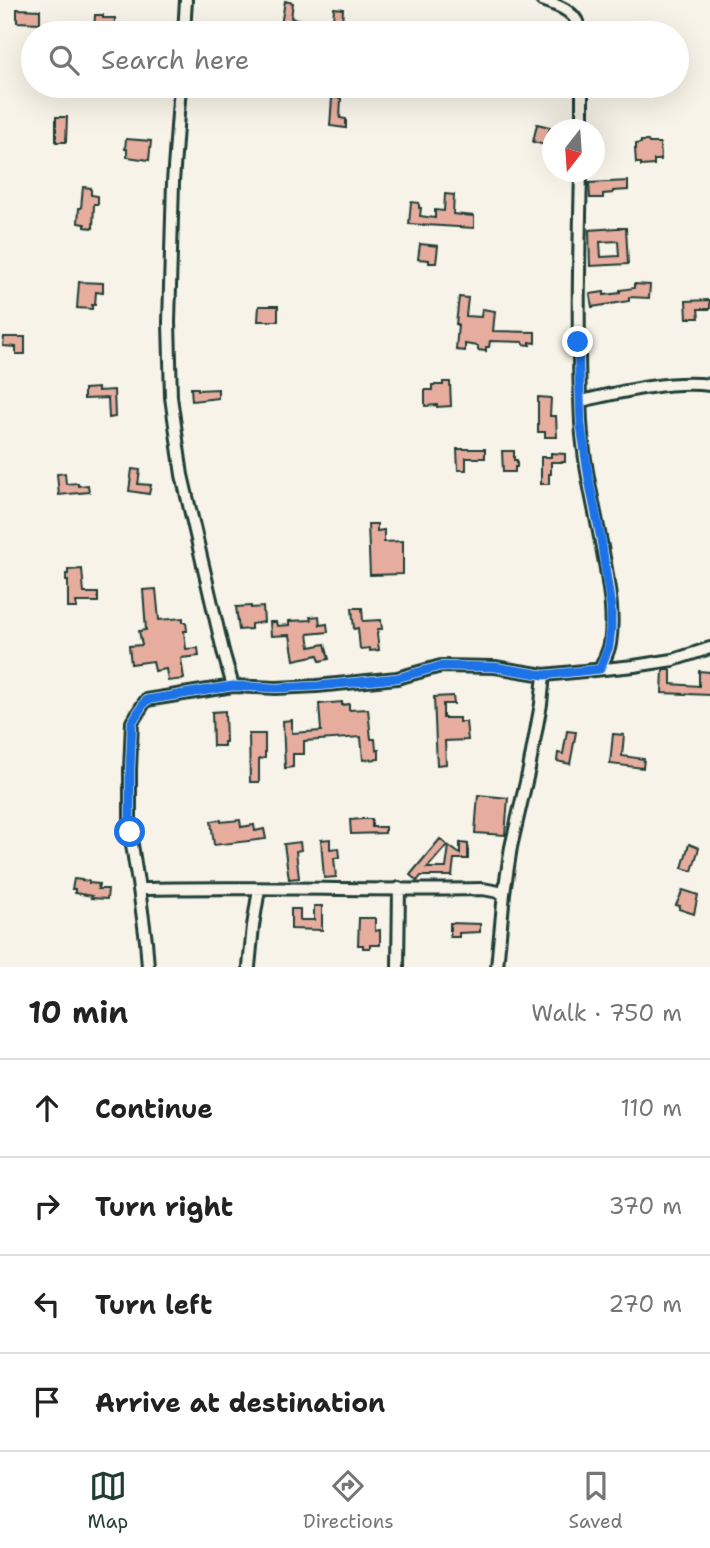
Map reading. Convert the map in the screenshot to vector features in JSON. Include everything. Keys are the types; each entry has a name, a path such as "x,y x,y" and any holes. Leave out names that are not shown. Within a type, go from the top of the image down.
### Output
{"street":[{"path":"185,21 186,0"},
{"path":"549,1 574,16 577,21"},
{"path":"179,98 173,182 169,322 171,397 183,475 233,686"},
{"path":"582,98 582,119"},
{"path":"581,182 578,342 581,425 611,608 609,646 600,669"},
{"path":"581,401 664,386 710,384"},
{"path":"148,967 130,832 132,722 146,700 233,686 276,688 397,678 441,666 495,667 544,675 673,660 710,648"},
{"path":"497,967 511,847 529,769 544,675"},
{"path":"139,889 399,888 483,889 504,893"},
{"path":"398,967 399,888"},
{"path":"249,967 259,889"}],"building":[{"path":"285,1 293,3 291,18 309,21 282,21"},
{"path":"334,8 343,9 342,21 333,21"},
{"path":"17,9 40,10 40,21 17,22"},
{"path":"95,15 115,18 115,21 95,21"},
{"path":"332,98 341,98 340,118 346,119 346,128 330,126"},
{"path":"56,117 67,117 66,142 56,142"},
{"path":"537,124 542,125 542,144 533,142"},
{"path":"126,139 151,141 149,160 127,157"},
{"path":"641,141 660,143 661,160 654,160 654,165 641,166 641,163 636,163 636,144"},
{"path":"628,181 628,190 603,194 603,198 590,198 589,183"},
{"path":"83,187 91,188 91,195 98,196 98,204 94,204 93,228 78,223"},
{"path":"445,194 454,195 453,214 474,216 474,228 409,224 411,202 419,203 420,216 435,218 435,210 444,211"},
{"path":"626,228 628,264 590,266 589,230","holes":["618,241 619,256 601,257 600,242"]},
{"path":"420,244 438,246 436,263 418,259"},
{"path":"79,282 103,283 103,293 96,292 92,309 77,308"},
{"path":"634,284 650,285 649,298 629,297 629,301 592,307 590,294 620,293 620,290 634,288"},
{"path":"459,297 468,298 466,316 481,317 482,309 495,311 493,331 535,332 535,343 530,342 530,345 523,342 490,341 486,351 478,350 478,346 465,344 465,351 456,350"},
{"path":"710,300 710,309 698,309 699,318 687,318 686,301"},
{"path":"259,306 278,306 278,321 258,321"},
{"path":"4,337 25,337 25,354 16,354 16,347 3,346"},
{"path":"443,382 450,382 451,406 425,406 425,390 432,390 432,385 443,385"},
{"path":"98,388 98,391 114,390 115,417 109,418 108,398 84,399 84,389"},
{"path":"191,388 218,389 218,398 192,401"},
{"path":"538,397 551,398 550,416 556,416 557,437 545,437 545,432 538,432"},
{"path":"457,449 485,449 485,458 466,458 466,470 458,470"},
{"path":"502,451 514,451 514,460 517,460 515,472 503,472"},
{"path":"551,453 565,454 565,462 551,462 549,484 541,484 541,457 551,457"},
{"path":"132,469 140,470 138,484 151,485 149,494 129,491"},
{"path":"65,473 66,484 88,485 89,492 59,495 57,474"},
{"path":"368,524 377,524 377,531 384,530 384,542 403,541 403,574 370,575"},
{"path":"82,569 84,593 98,593 98,602 76,602 77,608 68,608 66,574 68,570"},
{"path":"156,589 159,620 183,618 187,631 184,631 186,649 198,648 199,656 181,658 184,679 168,681 166,669 155,671 153,661 131,664 129,646 142,645 139,631 146,630 143,590"},
{"path":"236,607 263,607 264,622 251,624 251,629 239,630"},
{"path":"352,608 362,608 363,621 381,620 382,629 378,629 377,634 379,650 360,649"},
{"path":"319,616 320,625 327,624 328,632 308,634 310,647 325,644 329,659 320,661 318,655 294,660 290,635 271,636 270,622 276,622 277,626 289,625 289,621 311,620 310,617"},
{"path":"663,670 671,670 671,684 699,686 699,671 710,672 710,695 662,693"},
{"path":"453,696 454,704 443,704 443,718 459,718 459,722 466,722 468,740 445,741 446,764 437,765 434,697"},
{"path":"342,702 342,705 349,704 349,710 368,709 371,739 375,739 379,759 363,760 361,737 304,741 304,754 293,754 293,767 285,768 283,721 292,720 292,733 321,731 319,704"},
{"path":"225,711 226,742 224,746 213,746 212,712"},
{"path":"567,731 576,732 570,764 557,761 558,753 563,754"},
{"path":"249,734 265,734 265,758 259,759 259,782 250,782"},
{"path":"613,734 624,735 622,756 644,759 643,768 610,764"},
{"path":"478,795 508,798 505,835 475,833"},
{"path":"372,819 372,827 385,827 385,833 351,834 350,820"},
{"path":"240,820 241,827 254,825 255,831 264,829 266,839 214,845 211,821"},
{"path":"330,839 330,849 339,848 340,857 334,858 336,877 324,878 321,840"},
{"path":"440,839 447,845 427,868 446,868 449,846 460,854 460,843 468,844 468,859 454,859 452,876 421,876 417,881 410,875"},
{"path":"300,842 301,850 296,851 299,878 289,879 284,844"},
{"path":"689,844 699,848 692,871 682,868"},
{"path":"74,879 99,884 98,889 108,889 107,899 75,893 75,889 72,889"},
{"path":"683,890 698,895 694,914 679,909 680,906 676,905"},
{"path":"314,906 322,906 322,930 291,929 291,909 300,909 300,920 314,920"},
{"path":"359,918 375,918 375,931 380,930 380,945 363,948 363,945 358,945"},
{"path":"450,923 480,924 480,932 459,933 459,937 450,937"}],"route":[{"path":"130,832 132,722 146,700 233,686 276,688 397,678 441,666 495,667 544,675 600,669 609,646 611,608 581,425 578,342"}]}
